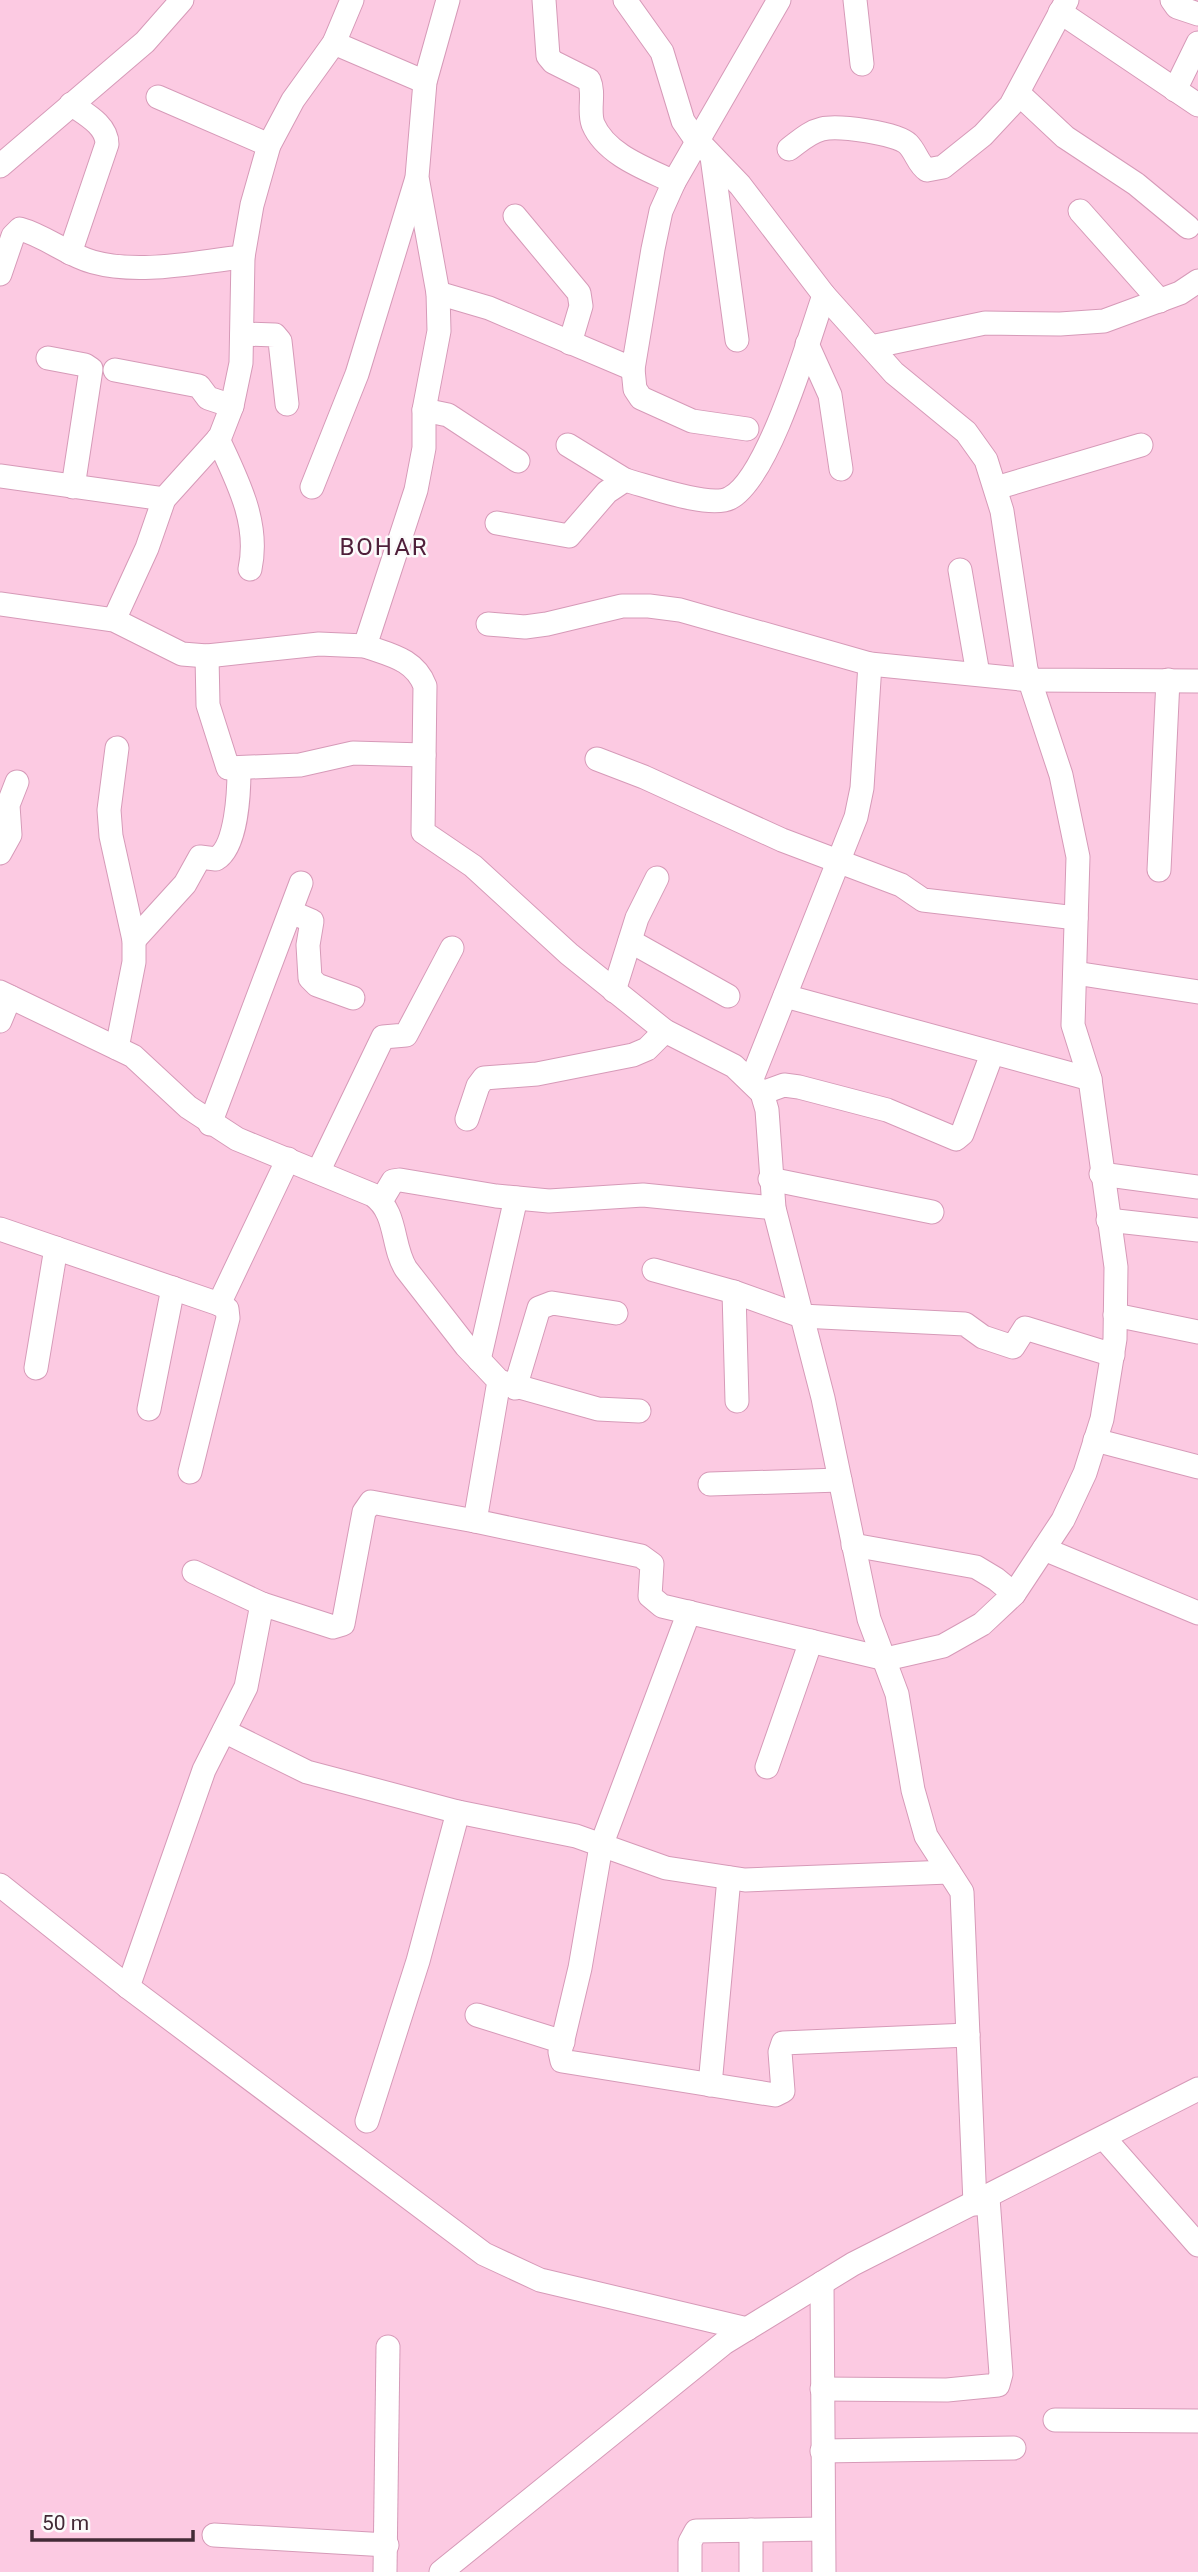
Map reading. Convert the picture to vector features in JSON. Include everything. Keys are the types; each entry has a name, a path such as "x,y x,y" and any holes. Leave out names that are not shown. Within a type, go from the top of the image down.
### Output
{"street":[{"path":"0,166 145,42 182,0"},
{"path":"114,620 147,548 164,499 218,439 232,406 241,363 243,257 252,205 269,145 293,100 334,43 352,0"},
{"path":"312,487 357,374 417,177 425,82 448,0"},
{"path":"544,0 548,55 553,62 589,80 592,115 599,132 636,164 674,182"},
{"path":"194,1572 262,1604 333,1627 343,1624 364,1512 371,1502 641,1556 652,1564 650,1596 654,1602 886,1659 943,1646 982,1625 1014,1594 1063,1520 1095,1440 1113,1355 1116,1267 1101,1174 1090,1079 1073,1025 1079,857 1072,818 1030,680 996,488 986,460 966,432 894,373 824,295 740,186 705,149 684,121 662,52 625,0"},
{"path":"747,429 692,421 641,398 635,389 633,369 661,211 674,182 705,149 779,0"},
{"path":"855,0 862,64"},
{"path":"1172,0 1177,7 1198,13"},
{"path":"789,149 810,133 825,128 844,128 907,142 923,167 935,171 983,135 1019,94 1063,6 1198,105"},
{"path":"334,43 425,82"},
{"path":"1175,90 1198,43"},
{"path":"1019,94 1065,137 1136,184 1188,228"},
{"path":"158,97 269,145"},
{"path":"70,253 107,144 107,137 96,123 71,104"},
{"path":"705,149 737,340"},
{"path":"365,646 416,490 424,448 424,410 439,331 438,293 417,177"},
{"path":"1080,211 1160,301"},
{"path":"514,216 579,293 581,306 570,342"},
{"path":"0,274 13,236 20,229 92,262 115,267 148,267 243,257"},
{"path":"871,347 985,323 1060,324 1104,321 1180,293 1198,281"},
{"path":"438,293 489,309 633,369"},
{"path":"568,445 625,480 711,502 730,498 746,482 785,408 824,295"},
{"path":"242,334 275,335 280,341 287,404"},
{"path":"807,344 830,395 841,469"},
{"path":"48,358 85,365 91,369 74,487"},
{"path":"115,370 199,386 208,398 232,406"},
{"path":"424,410 448,415 518,461"},
{"path":"218,439 242,494 251,526 253,553 250,569"},
{"path":"996,488 1141,445"},
{"path":"0,476 164,499"},
{"path":"497,523 569,536 607,492 625,480"},
{"path":"960,570 978,674"},
{"path":"0,604 114,620 164,648 182,654 207,656 319,643 365,646 397,657 420,674 425,686 423,832 473,866 569,954 665,1031 734,1066 756,1087 767,1110 774,1208 840,1480 869,1619 897,1694 912,1790 926,1836 962,1892 968,2035 982,2201 1001,2374 998,2385 947,2390 822,2389"},
{"path":"488,625 525,627 622,606 649,606 680,610 870,664 1030,680 1198,681"},
{"path":"207,656 211,720 228,768 300,765 353,753 424,755"},
{"path":"756,1087 785,996 856,817 862,788 870,664"},
{"path":"1159,870 1168,680"},
{"path":"117,748 109,810 111,836 134,940 134,962 117,1048"},
{"path":"597,760 643,776 782,840 901,885 934,903 1076,918"},
{"path":"134,940 185,884 200,857 220,858 236,818 239,769"},
{"path":"0,853 9,835 8,805 17,782"},
{"path":"614,991 643,903 657,878"},
{"path":"210,1124 301,883"},
{"path":"292,912 312,921 308,954 312,982 353,998"},
{"path":"630,941 728,996"},
{"path":"318,1172 383,1037 406,1035 452,948"},
{"path":"1074,973 1198,992"},
{"path":"0,1021 5,994 133,1056 210,1124 237,1139 381,1201 391,1215 393,1241 406,1269 479,1360 507,1385 598,1409 639,1411"},
{"path":"785,996 1090,1079"},
{"path":"467,1119 484,1078 537,1074 633,1055 647,1049 665,1031"},
{"path":"756,1087 799,1087 887,1110 956,1139 962,1134 992,1054"},
{"path":"219,1304 288,1159"},
{"path":"1101,1174 1198,1187"},
{"path":"770,1178 932,1212"},
{"path":"381,1201 396,1180 549,1201 643,1195 774,1208"},
{"path":"479,1360 516,1198"},
{"path":"1108,1220 1198,1230"},
{"path":"0,1228 227,1309 228,1318 190,1472"},
{"path":"36,1368 56,1248"},
{"path":"654,1270 734,1292 801,1316 965,1324 983,1337 1013,1347 1025,1328 1113,1355"},
{"path":"149,1409 173,1288"},
{"path":"734,1292 737,1401"},
{"path":"475,1521 507,1385 539,1308 552,1303 616,1313"},
{"path":"1115,1315 1198,1332"},
{"path":"1095,1440 1198,1467"},
{"path":"710,1484 840,1480"},
{"path":"853,1545 976,1567 1014,1594"},
{"path":"1044,1549 1198,1613"},
{"path":"128,1987 204,1770 246,1687 262,1604"},
{"path":"689,1612 601,1846 560,2057 568,2063 780,2094 783,2086 780,2047 788,2042 968,2035"},
{"path":"767,1767 811,1641"},
{"path":"224,1731 306,1772 458,1812 576,1836 666,1868 729,1878 792,1881 949,1872"},
{"path":"366,2121 418,1961 458,1812"},
{"path":"710,2085 729,1878"},
{"path":"0,1885 128,1987 484,2254 540,2280 747,2329"},
{"path":"477,2015 563,2042"},
{"path":"440,2572 724,2343 853,2264 982,2201 1198,2089"},
{"path":"1104,2138 1198,2245"},
{"path":"822,2283 824,2572"},
{"path":"386,2572 388,2347"},
{"path":"1055,2420 1198,2421"},
{"path":"822,2451 1014,2448"},
{"path":"690,2572 690,2542 696,2531 823,2529"},
{"path":"751,2530 751,2572"},
{"path":"214,2535 387,2545"}],"district":[{"name":"BOHAR","path":"384,547"}]}
